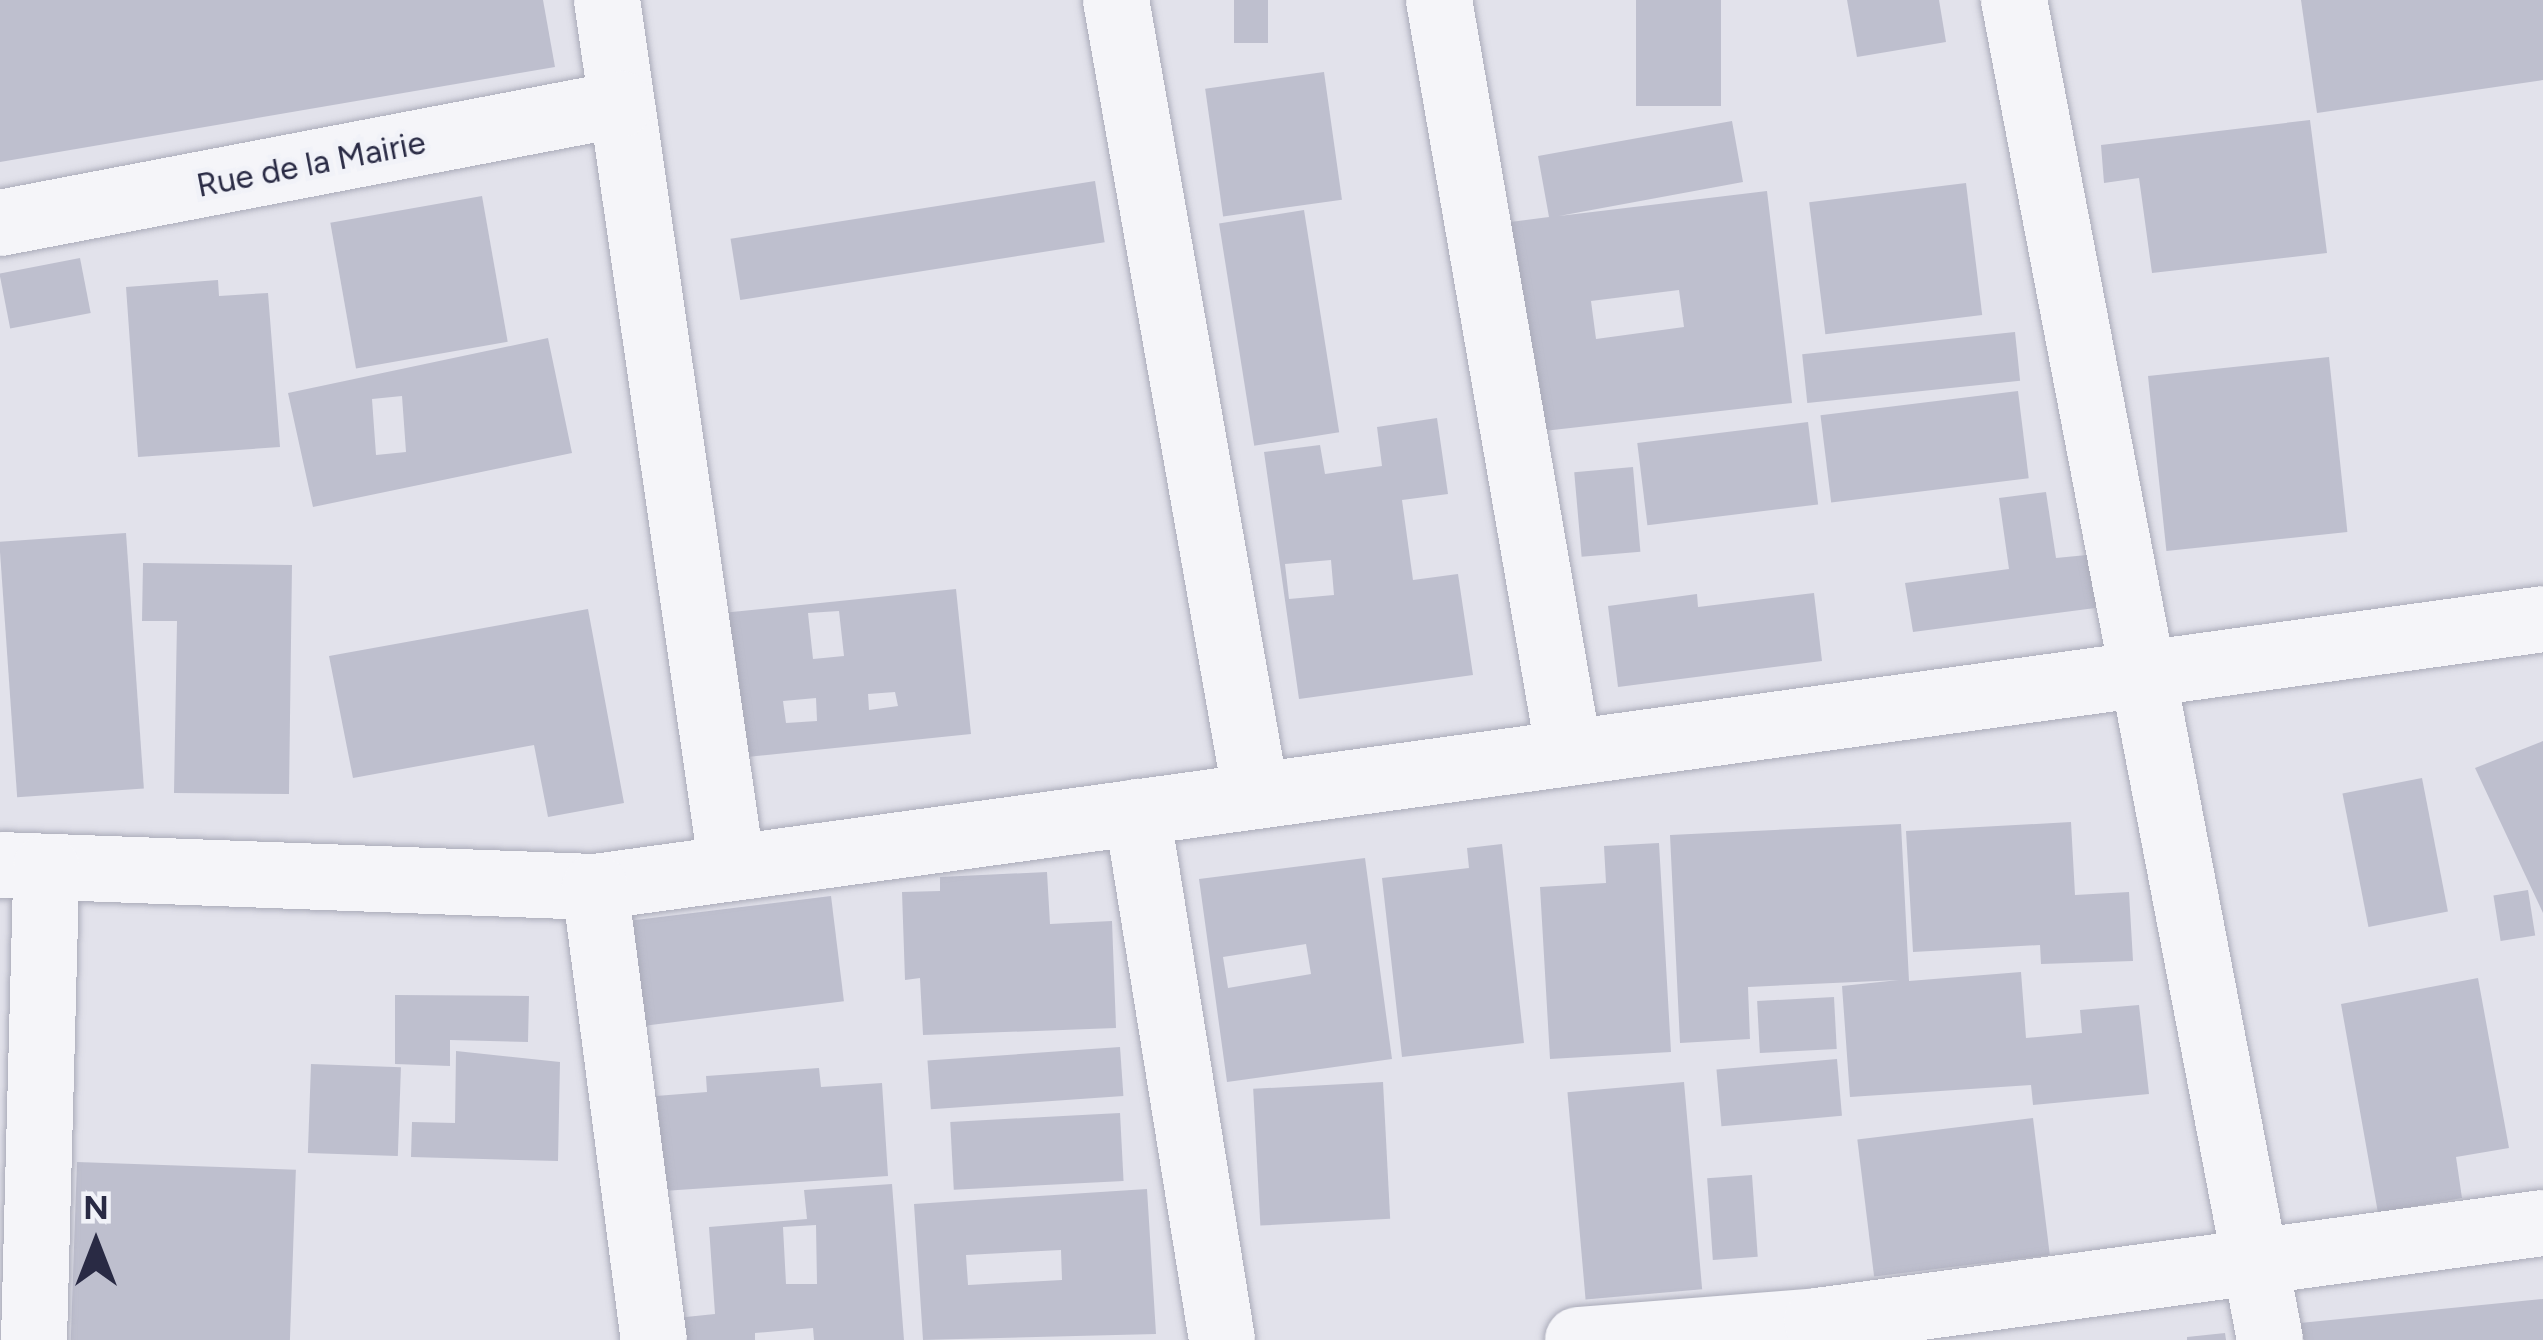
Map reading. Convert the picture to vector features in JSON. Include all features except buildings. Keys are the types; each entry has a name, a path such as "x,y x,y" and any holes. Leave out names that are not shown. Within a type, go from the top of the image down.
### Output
{"street":[{"path":"607,0 732,868"},
{"path":"1116,0 1256,796"},
{"path":"1438,0 1569,753"},
{"path":"2014,0 2270,1340"},
{"name":"Rue de la Mairie","path":"0,224 622,104"},
{"path":"34,1340 23,866 595,887 2543,619"},
{"path":"1137,812 1222,1340"},
{"path":"595,887 654,1340"},
{"path":"1578,1340 1818,1330 2255,1261 2543,1223"}]}
